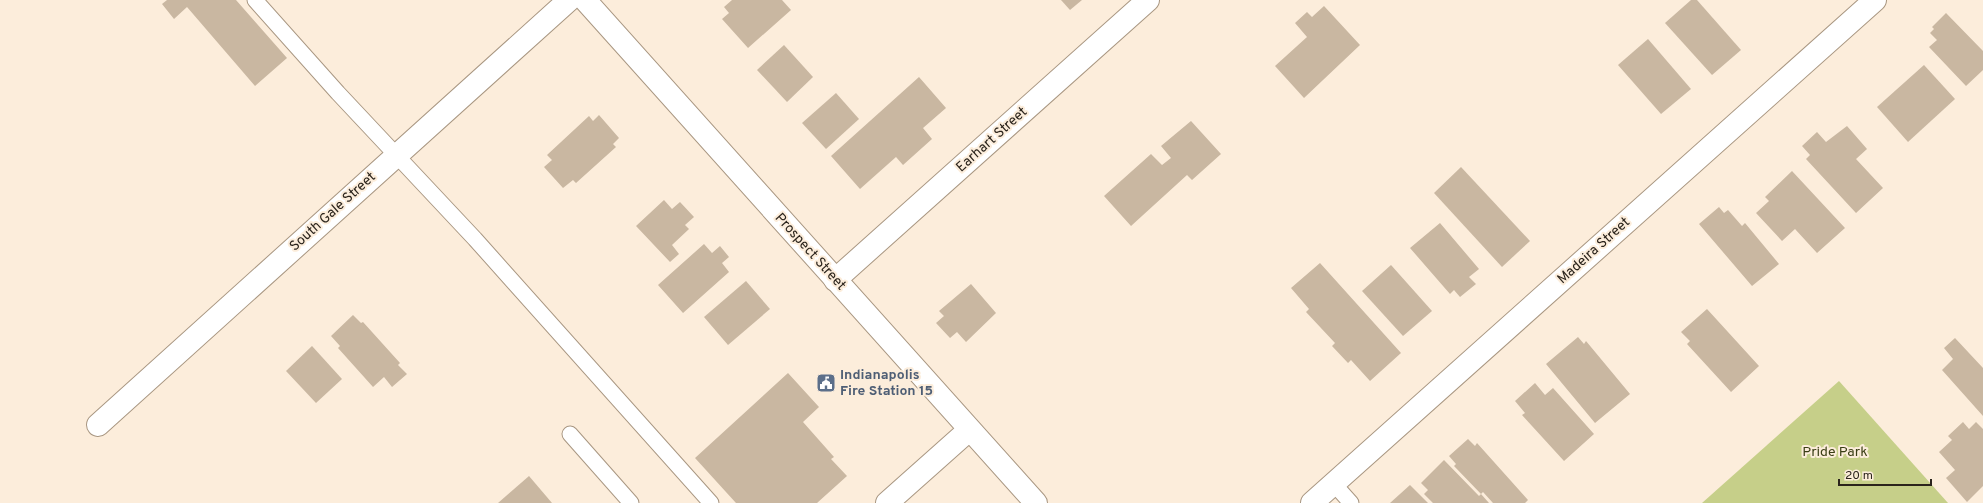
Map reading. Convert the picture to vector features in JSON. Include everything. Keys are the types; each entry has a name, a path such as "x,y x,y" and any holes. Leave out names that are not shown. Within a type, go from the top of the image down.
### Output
{"street":[{"name":"South Gale Street","path":"98,425 569,0"},
{"name":"Prospect Street","path":"585,0 1036,503"},
{"name":"Earhart Street","path":"836,280 1148,0"},
{"name":"Madeira Street","path":"1312,503 1876,0"},
{"path":"886,503 970,430"}],"lane":[{"path":"255,0 338,93 475,239 711,503"},
{"path":"570,434 631,503"},
{"path":"1334,484 1351,503"}],"green space":[{"name":"Pride Park","path":"1839,381 1948,503 1702,503"}],"building":[{"path":"167,0 236,0 287,58 255,86 187,7 174,19 162,4"},
{"path":"732,0 782,0 791,10 748,48 722,19 729,13 724,7"},
{"path":"1061,0 1082,0 1070,10"},
{"path":"1691,0 1697,0 1741,50 1712,75 1665,23"},
{"path":"1324,6 1360,45 1304,98 1275,66 1307,37 1295,23 1307,12 1312,17"},
{"path":"1946,13 1983,51 1983,70 1966,86 1929,47 1937,40 1930,33 1934,29 1932,27"},
{"path":"1648,39 1691,89 1661,114 1618,65"},
{"path":"784,45 813,77 787,102 757,70"},
{"path":"1924,65 1955,99 1908,142 1877,107"},
{"path":"919,77 946,108 923,128 932,139 903,165 896,157 860,189 831,156"},
{"path":"836,93 859,119 826,149 802,123"},
{"path":"599,115 619,138 613,144 616,147 576,183 573,180 563,188 544,167 552,160 547,155 589,116 593,121"},
{"path":"1191,121 1221,154 1192,180 1187,175 1131,226 1104,196 1151,154 1162,165 1171,158 1161,146"},
{"path":"1847,126 1867,149 1856,159 1883,188 1856,213 1806,159 1810,155 1802,146 1817,132 1826,142"},
{"path":"1461,167 1530,241 1502,267 1434,193"},
{"path":"1792,171 1845,228 1817,253 1795,229 1782,241 1756,213 1769,201 1765,197"},
{"path":"664,200 672,209 680,202 694,217 685,225 689,229 672,245 679,254 670,262 636,226"},
{"path":"1719,207 1724,213 1728,210 1742,226 1745,223 1779,264 1752,286 1699,224"},
{"path":"1440,223 1479,269 1469,277 1476,284 1460,297 1454,290 1450,294 1410,248"},
{"path":"704,244 712,253 720,246 729,257 722,263 729,272 683,313 658,285"},
{"path":"1320,263 1401,353 1370,381 1351,360 1348,363 1332,346 1335,343 1306,312 1309,309 1291,288"},
{"path":"1391,265 1432,311 1403,336 1362,291"},
{"path":"746,281 770,309 728,345 704,317"},
{"path":"971,284 996,313 966,342 957,332 950,338 936,323 944,316 939,311"},
{"path":"1707,309 1759,366 1731,392 1687,344 1690,341 1681,332"},
{"path":"353,315 361,323 363,322 400,363 398,365 407,374 392,387 384,377 373,387 338,348 340,346 331,336"},
{"path":"1578,337 1584,344 1586,341 1630,394 1595,423 1546,364"},
{"path":"1955,338 1983,368 1983,416 1942,370 1953,359 1944,348"},
{"path":"312,346 342,379 316,403 286,371"},
{"path":"788,373 819,407 803,422 834,457 831,459 847,476 817,503 736,503 695,458"},
{"path":"1535,383 1545,395 1553,388 1594,434 1564,461 1522,415 1525,413 1515,401"},
{"path":"1963,422 1969,429 1976,422 1983,429 1983,486 1967,502 1946,478 1955,470 1939,452 1952,440 1948,436"},
{"path":"1468,439 1475,446 1477,443 1528,500 1525,503 1493,503 1483,492 1481,494 1454,466 1456,464 1449,456"},
{"path":"1444,460 1479,496 1481,494 1489,503 1433,503 1424,494 1428,490 1421,483"},
{"path":"529,476 552,503 498,503"},
{"path":"1410,485 1428,503 1390,503"}],"place":[{"name":"Indianapolis Fire Station 15","path":"826,383"}]}
